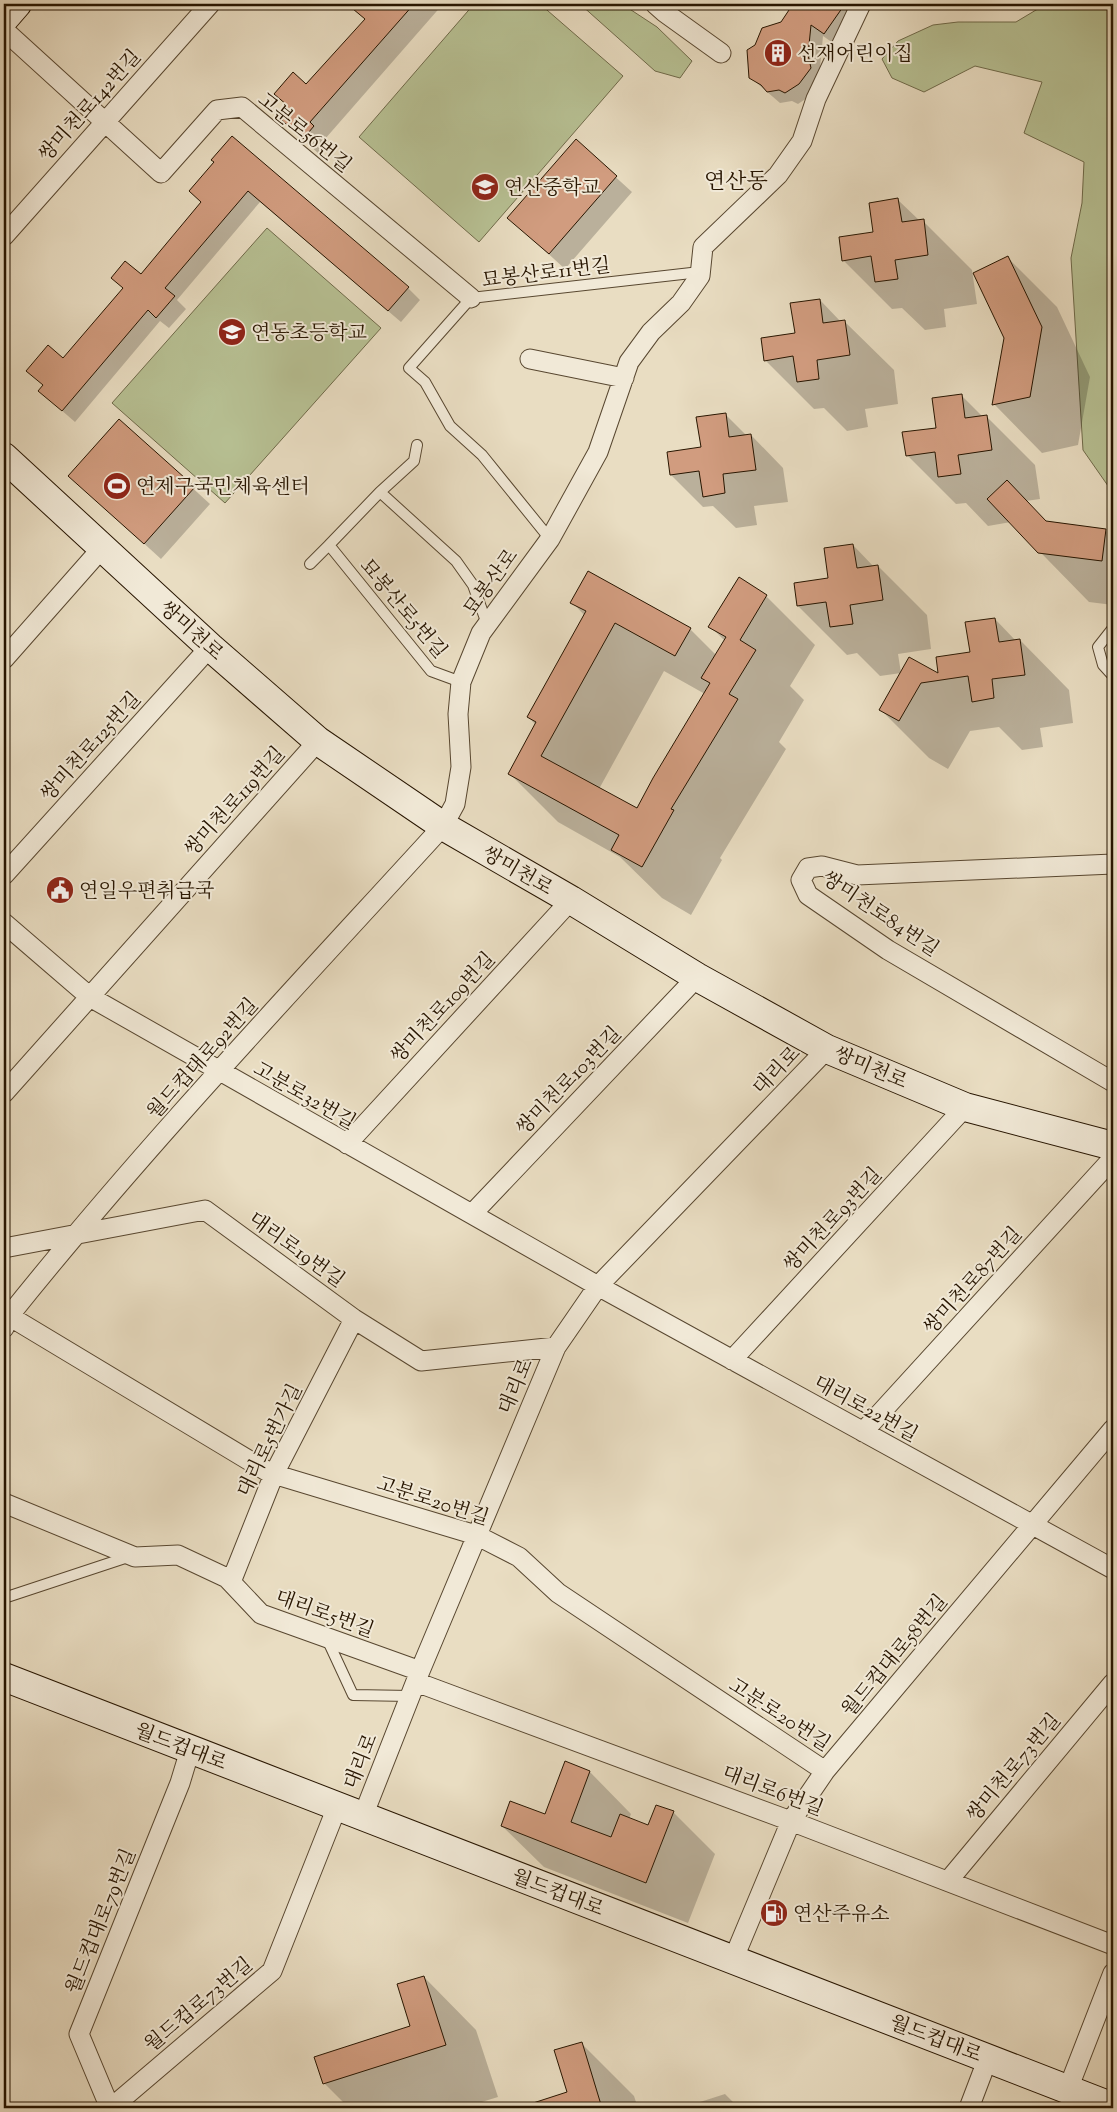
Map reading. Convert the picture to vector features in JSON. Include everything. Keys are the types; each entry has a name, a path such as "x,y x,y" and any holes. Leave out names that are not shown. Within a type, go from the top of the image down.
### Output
{"street":[{"path":"4,19 17,4"},
{"name":"쌍미천로142번길","path":"4,236 210,4"},
{"path":"655,4 721,53"},
{"name":"묘봉산로","path":"443,826 456,804 461,767 458,714 461,682 480,633 550,539 598,452 629,362 651,332 681,303 700,276 702,247 778,175 802,141 816,99 861,4"},
{"name":"고분로56번길","path":"4,30 161,173 216,110 242,108 471,298"},
{"path":"530,359 624,378"},
{"name":"쌍미천로","path":"4,457 210,647 318,741 443,826 697,976 827,1049 966,1107 1113,1146"},
{"path":"4,659 102,548"},
{"name":"쌍미천로125번길","path":"4,875 210,647"},
{"name":"쌍미천로119번길","path":"4,1093 318,741"},
{"name":"월드컵대로92번길","path":"6,1319 76,1233 219,1071 443,826"},
{"name":"쌍미천로84번길","path":"1113,864 857,875 822,866 808,868 801,880 808,895 888,950 1113,1082"},
{"name":"쌍미천로109번길","path":"347,1144 571,900"},
{"name":"고분로32번길","path":"4,923 90,997 598,1286"},
{"name":"쌍미천로103번길","path":"472,1214 697,976"},
{"name":"대리로","path":"363,1816 415,1683 556,1347 598,1286 827,1049"},
{"name":"쌍미천로93번길","path":"732,1360 966,1107"},
{"name":"쌍미천로87번길","path":"863,1432 1113,1158"},
{"name":"대리로19번길","path":"4,1248 206,1210 354,1320 421,1361 556,1347"},
{"name":"대리로22번길","path":"598,1286 1113,1569"},
{"name":"고분로20번길","path":"6,1319 274,1474 476,1535 519,1557 558,1593 825,1771"},
{"name":"대리로5번가길","path":"231,1582 274,1474 354,1320"},
{"name":"월드컵대로58번길","path":"734,1960 791,1821 825,1771 1113,1430"},
{"name":"대리로5번길","path":"4,1503 132,1556 178,1555 227,1578 261,1614 327,1639 415,1683"},
{"name":"월드컵대로","path":"4,1678 1113,2107"},
{"name":"대리로6번길","path":"415,1683 791,1821 1113,1945"},
{"name":"쌍미천로73번길","path":"948,1881 1113,1683"},
{"name":"월드컵대로79번길","path":"110,2108 79,2034 180,1783 190,1750"},
{"name":"월드컵로73번길","path":"110,2108 272,1970 337,1806"},
{"path":"1068,2089 1113,1973"},
{"path":"969,2108 988,2058"}],"lane":[{"name":"묘봉산로11번길","path":"550,539 482,454 450,426 424,382 409,368 471,298 700,272"},
{"path":"310,564 380,492 414,461 417,445"},
{"path":"380,492 456,561 473,585 487,624"},
{"name":"묘봉산로5번길","path":"329,545 430,671 461,682"},
{"path":"1113,628 1098,647 1103,665 1113,676"},
{"path":"4,1598 132,1556"},
{"path":"327,1639 353,1695 415,1683"}],"green space":[{"path":"474,4 540,4 623,76 479,242 359,137"},
{"path":"580,4 622,4 657,27 692,61 680,78 655,71"},
{"path":"1046,4 1113,4 1113,493 1083,450 1071,258 1082,203 1084,162 1024,133 1042,82 975,66 924,92 892,78 882,59 898,41 933,25 958,22 1016,22"},
{"path":"267,228 381,328 225,503 112,403"}],"building":[{"path":"347,4 414,4 310,122 314,126 303,139 277,116 287,105 274,94 293,72 306,84 365,19"},
{"name":"선재어린이집","path":"793,4 845,4 824,34 811,25 808,55 811,68 799,84 785,93 779,90 767,92 761,85 749,78 747,50 755,45 762,28 781,22"},
{"path":"232,136 409,287 388,311 248,191 165,288 175,296 156,318 148,310 62,411 38,391 43,385 26,371 48,345 63,358 123,288 111,278 125,261 141,274 201,202 189,191 214,162 211,160"},
{"path":"576,139 617,176 549,254 507,218"},
{"path":"898,198 902,222 924,219 928,255 895,260 898,279 875,282 871,256 842,261 839,237 873,232 869,203"},
{"path":"1008,256 1042,327 1030,397 992,405 1004,338 973,273"},
{"path":"820,299 823,323 845,320 850,355 817,360 819,379 797,382 793,356 764,361 761,338 795,333 790,303"},
{"path":"962,394 965,418 987,415 992,450 958,455 961,474 938,477 935,452 906,456 902,432 936,428 932,398"},
{"path":"726,413 729,437 751,434 756,470 723,474 725,493 703,497 699,471 670,475 667,452 701,447 696,417"},
{"path":"119,419 195,487 144,544 68,476"},
{"path":"1007,480 1046,521 1106,529 1102,561 1038,553 987,499"},
{"path":"853,544 857,568 878,565 883,600 850,605 853,624 830,627 826,602 797,606 794,583 828,578 824,548"},
{"path":"588,571 691,628 675,656 615,623 541,756 637,808 710,683 701,678 726,637 708,627 739,577 767,595 740,640 756,650 729,694 738,699 671,809 674,810 642,867 611,850 619,835 508,774 536,722 527,717 586,611 570,603"},
{"path":"995,618 999,642 1020,639 1025,675 992,679 994,698 972,702 968,676 921,683 899,721 879,710 909,657 938,673 936,657 970,652 965,622"},
{"path":"565,1761 590,1771 571,1822 611,1837 620,1814 648,1825 656,1805 674,1811 646,1883 501,1826 510,1801 545,1814"},
{"path":"424,1976 446,2045 323,2084 314,2057 410,2026 397,1984"},
{"path":"582,2042 602,2108 528,2108 527,2105 567,2092 554,2050"}],"place":[{"name":"선재어린이집","path":"778,53"},
{"name":"연산중학교","path":"485,187"},
{"name":"연동초등학교","path":"232,332"},
{"name":"연제구국민체육센터","path":"117,486"},
{"name":"연일우편취급국","path":"60,890"},
{"name":"연산주유소","path":"774,1913"}],"district":[{"name":"연산동","path":"736,180"}]}
